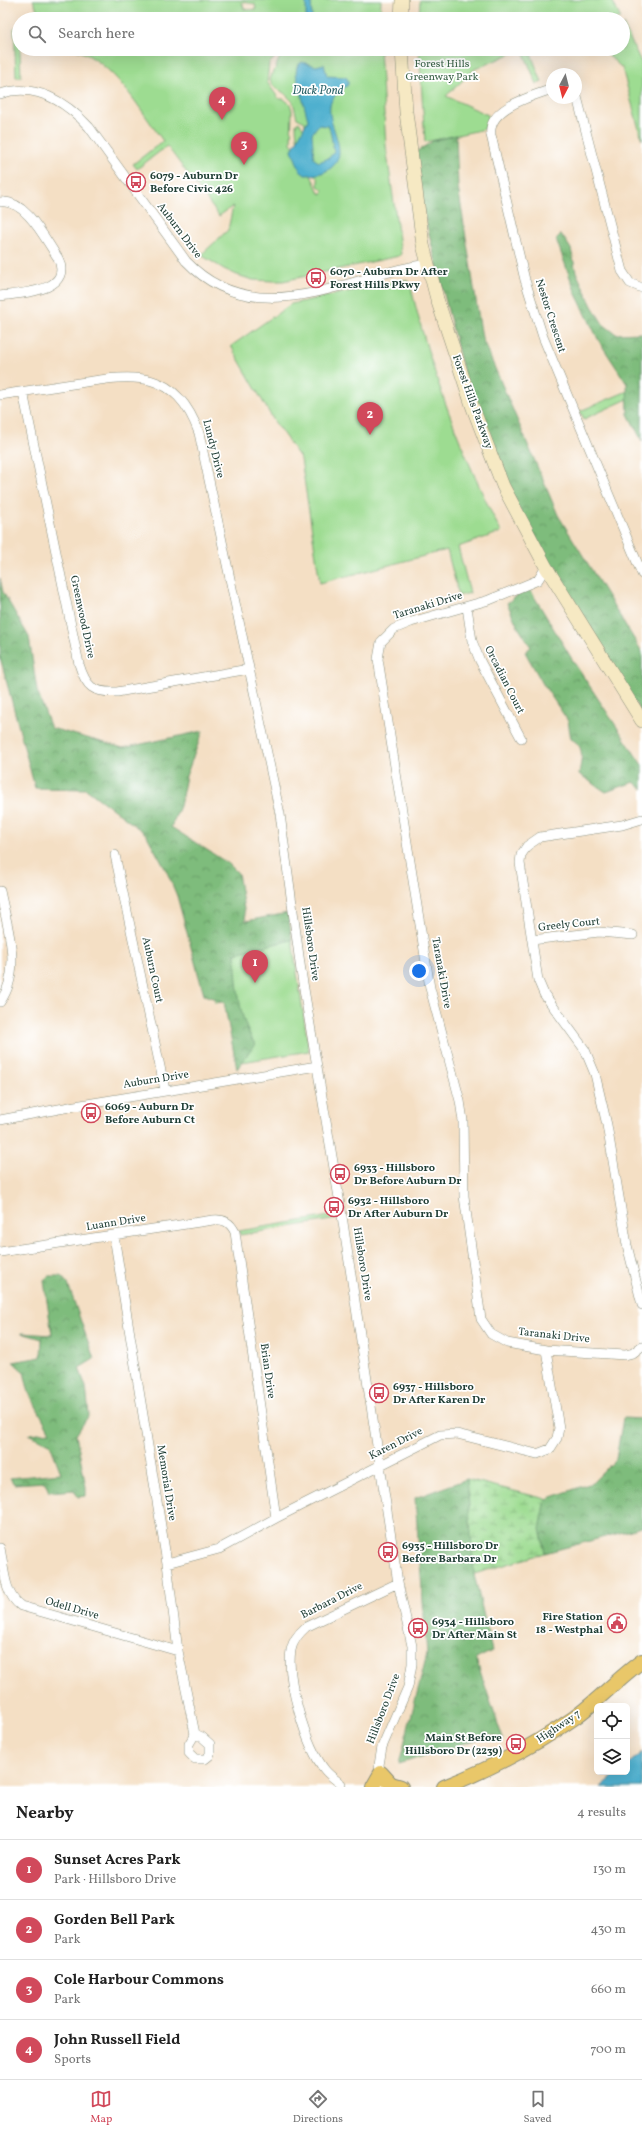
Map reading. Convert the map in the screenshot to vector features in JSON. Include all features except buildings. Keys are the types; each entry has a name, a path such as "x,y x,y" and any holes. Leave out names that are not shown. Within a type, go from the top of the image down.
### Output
{"main road":[{"path":"402,0 402,12"},
{"name":"Forest Hills Parkway","path":"403,56 416,197 423,245 437,299 484,436 504,486 546,566 642,721"},
{"name":"Highway 7","path":"444,1787 504,1760 541,1740 575,1717 642,1661"},
{"path":"373,1787 381,1773 391,1784 401,1787"}],"street":[{"name":"Auburn Drive","path":"0,94 16,90 29,90 49,96 71,109 89,127 186,261 201,275 228,291 260,298 291,296 338,287 412,265 429,264"},
{"name":"Nestor Crescent","path":"546,92 498,114 492,124 491,135 525,280 537,320 553,364 642,574"},
{"path":"579,104 622,271 630,283 642,288"},
{"path":"0,202 12,202 22,208 58,258 61,268 58,277 49,287 0,296"},
{"name":"Lundy Drive","path":"0,395 132,376 161,385 177,395 184,403 195,421 202,443 249,669"},
{"name":"Greenwood Drive","path":"23,392 79,664 86,682 98,691 117,692 249,669"},
{"name":"Taranaki Drive","path":"546,566 538,580 467,607 411,622 394,629 381,642 378,659 430,988 460,1101 463,1121 464,1196 480,1315 484,1327 500,1340 546,1350 625,1355 633,1353 642,1346"},
{"name":"Orcadian Court","path":"467,607 472,641 480,661 521,738"},
{"name":"Hillsboro Drive","path":"249,669 280,814 317,1066 398,1583 412,1646 412,1664 406,1693 386,1734 382,1747 381,1773 384,1787"},
{"path":"642,819 622,825 540,837 526,846 521,855 520,870 536,971 544,994 584,1050 595,1074 607,1124 626,1245 642,1305"},
{"name":"Auburn Court","path":"115,855 165,1090"},
{"path":"0,891 10,941 12,967 9,984 0,1002"},
{"name":"Greely Court","path":"532,940 599,932 633,935"},
{"name":"Auburn Drive","path":"0,1120 165,1090 317,1066"},
{"name":"Luann Drive","path":"0,1252 213,1220 226,1221 232,1227"},
{"name":"Brian Drive","path":"232,1227 276,1518"},
{"name":"Memorial Drive","path":"114,1236 167,1563 178,1651 195,1734"},
{"name":"Karen Drive","path":"167,1563 219,1549 276,1518 432,1439 447,1434 467,1436 532,1454 540,1454 550,1449 557,1438 559,1428 546,1350"},
{"name":"Odell Drive","path":"0,1548 9,1591 14,1600 21,1606 178,1651"},
{"name":"Barbara Drive","path":"341,1784 325,1770 316,1755 302,1722 293,1689 291,1659 292,1645 298,1634 306,1627 398,1583"}],"green space":[{"path":"33,0 381,0 380,12 38,12","holes":["242,2 255,4 256,9 244,9"]},
{"path":"420,0 612,0 618,12 419,12"},
{"path":"630,39 642,64 642,140 622,68 609,56 630,56"},
{"path":"15,56 20,56 21,77 16,77"},
{"path":"89,56 276,56 269,63 267,82 279,99 284,99 290,104 292,110 291,143 306,167 318,192 322,194 323,190 318,186 318,179 304,161 297,139 296,124 299,122 304,129 305,122 297,118 293,102 284,93 273,86 270,80 273,71 276,68 280,56 380,56 386,146 401,254 399,256 283,281 253,280 237,275 201,255 228,230 233,206 219,216 167,146 137,169 133,164 163,141 135,101 113,75"},
{"name":"Forest Hills Greenway Park","path":"419,56 506,56 475,69 446,96 488,115 485,129 425,142"},
{"path":"525,56 532,56 542,82 537,84"},
{"path":"456,135 458,187 482,338 558,515 642,652 642,714 575,609 513,499 467,386 422,206 414,153 433,141"},
{"path":"561,234 571,249 576,272 592,306 603,324 616,334 642,333 642,441 628,414 627,384 599,341 576,294 556,239"},
{"path":"406,280 410,283 427,347 448,410 486,502 501,532 458,547 470,593 459,596 447,550 320,583 301,459 274,421 231,346 291,304"},
{"path":"642,385 641,393 584,419 580,411"},
{"path":"0,578 3,592 29,637 37,691 51,728 123,748 203,731 186,776 180,806 171,827 229,864 238,873 246,921 288,913 292,940 235,953 239,1000 249,1034 255,1044 237,1069 224,1002 204,995 177,896 167,872 146,834 86,789 35,788 0,657"},
{"path":"529,588 575,664 642,765 642,789 634,782 606,792 579,774 581,749 576,742 571,739 568,721 543,684 525,652 531,647 518,627 507,603"},
{"path":"237,921 292,940 309,1051 242,1062 224,1002 215,1003 209,962"},
{"path":"336,1215 337,1219 240,1235 239,1231"},
{"path":"48,1276 61,1276 68,1284 94,1359 79,1368 86,1387 89,1415 76,1435 86,1487 86,1496 78,1497 74,1490 49,1492 45,1482 14,1484 10,1478 61,1473 50,1444 28,1434 50,1432 29,1393 24,1372 13,1362 41,1357 42,1339 21,1333 52,1335 44,1281"},
{"path":"623,1418 642,1419 642,1527 545,1553 540,1529 546,1499 592,1483 616,1459"},
{"path":"467,1479 474,1574 492,1651 476,1659 503,1739 491,1735 399,1764 427,1654 415,1498"},
{"path":"467,1479 546,1499 540,1529 545,1553 474,1574"}],"water":[{"path":"306,0 311,0 312,12 306,12"},
{"name":"Duck Pond","path":"302,62 316,66 324,64 327,76 346,77 348,80 348,85 339,91 334,97 330,106 330,114 339,147 337,162 331,168 322,173 305,175 300,171 292,150 308,120 296,74 297,66","holes":["318,125 328,126 334,152 329,158 319,162 314,159 312,134"]},
{"path":"642,1752 642,1787 601,1787 615,1775 630,1775 630,1762"}],"place":[{"name":"John Russell Field","path":"222,120"},
{"name":"Cole Harbour Commons","path":"244,165"},
{"name":"6079 - Auburn Dr Before Civic 426","path":"136,182"},
{"name":"6070 - Auburn Dr After Forest Hills Pkwy","path":"316,278"},
{"name":"Gorden Bell Park","path":"370,435"},
{"name":"Sunset Acres Park","path":"255,983"},
{"name":"6069 - Auburn Dr Before Auburn Ct","path":"91,1113"},
{"name":"6933 - Hillsboro Dr Before Auburn Dr","path":"340,1174"},
{"name":"6932 - Hillsboro Dr After Auburn Dr","path":"334,1207"},
{"name":"6937 - Hillsboro Dr After Karen Dr","path":"379,1393"},
{"name":"6935 - Hillsboro Dr Before Barbara Dr","path":"388,1552"},
{"name":"Fire Station 18 - Westphal","path":"617,1623"},
{"name":"6934 - Hillsboro Dr After Main St","path":"418,1628"},
{"name":"Main St Before Hillsboro Dr (2239)","path":"516,1744"}]}
